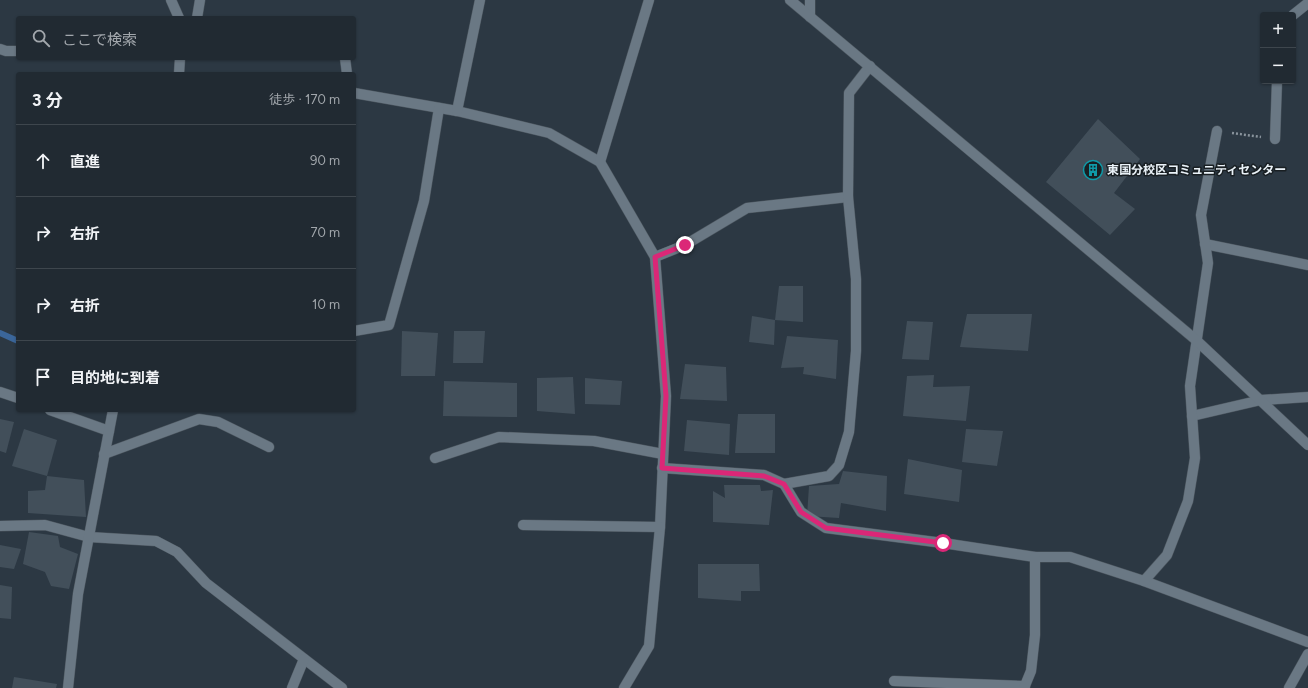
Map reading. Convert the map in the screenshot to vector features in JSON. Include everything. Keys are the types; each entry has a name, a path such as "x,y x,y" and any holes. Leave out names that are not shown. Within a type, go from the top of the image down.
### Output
{"street":[{"path":"171,0 178,16"},
{"path":"197,16 200,0"},
{"path":"457,111 480,0"},
{"path":"600,162 650,0"},
{"path":"790,0 1196,340 1308,445"},
{"path":"810,0 810,17"},
{"path":"1296,13 1308,4"},
{"path":"0,48 6,51 16,51"},
{"path":"179,72 180,60"},
{"path":"345,60 347,72"},
{"path":"662,468 764,476 784,484 829,476 839,465 849,432 856,351 856,279 848,197 849,93 870,66"},
{"path":"1275,139 1277,84"},
{"path":"356,93 457,111 549,133 600,162 655,257 666,396 660,527 650,646 624,688"},
{"path":"356,331 389,325 424,201 440,108"},
{"path":"1144,581 1167,556 1188,501 1196,458 1190,386 1208,263 1201,215 1217,131"},
{"path":"655,257 685,245 746,208 848,197"},
{"path":"1205,244 1308,265"},
{"path":"0,392 16,397"},
{"path":"1192,416 1261,400 1308,397"},
{"path":"56,412 108,431"},
{"path":"68,688 78,594 113,412"},
{"path":"104,454 199,418 218,422 269,447"},
{"path":"435,458 499,437 594,441 663,454"},
{"path":"784,484 801,512 826,528 943,543 1035,557 1070,557 1144,581 1308,642"},
{"path":"0,526 45,525 89,537 156,541 177,552 206,582 342,688"},
{"path":"523,525 660,527"},
{"path":"894,681 1025,687 1031,671 1035,635 1035,557"},
{"path":"1289,688 1308,654"},
{"path":"292,688 304,659"}],"path":[{"path":"1217,131 1275,139"}],"building":[{"name":"東国分校区コミュニティセンター","path":"1098,119 1140,159 1114,193 1135,209 1110,235 1046,182"},
{"path":"779,286 803,286 803,322 775,320"},
{"path":"967,314 1032,314 1028,351 960,347"},
{"path":"752,316 775,320 774,345 749,342"},
{"path":"907,321 933,322 929,360 902,359"},
{"path":"402,331 438,333 435,376 401,376"},
{"path":"454,331 485,331 483,363 453,363"},
{"path":"787,336 838,340 836,379 803,374 804,367 781,368"},
{"path":"685,364 726,367 727,401 680,399"},
{"path":"934,375 933,387 970,386 966,421 903,416 907,376"},
{"path":"573,377 575,414 537,411 537,378"},
{"path":"585,378 622,381 620,405 585,404"},
{"path":"444,381 517,383 517,417 443,416"},
{"path":"738,414 775,414 775,453 735,453"},
{"path":"0,419 14,422 6,453 0,451"},
{"path":"687,420 730,424 729,455 684,451"},
{"path":"24,429 57,440 47,476 12,466"},
{"path":"966,429 1003,431 997,466 962,462"},
{"path":"908,459 962,470 959,502 904,494"},
{"path":"843,471 887,476 886,511 841,503 839,518 807,516 809,486 839,484"},
{"path":"47,476 84,480 86,517 28,513 28,491 45,490"},
{"path":"724,485 760,485 761,491 773,490 769,525 713,522 713,491 725,498"},
{"path":"29,532 58,536 60,547 78,554 69,589 51,586 45,572 23,564"},
{"path":"0,545 21,549 14,569 0,567"},
{"path":"698,564 759,564 760,591 741,591 741,601 698,598"},
{"path":"0,585 12,587 11,619 0,618"},
{"path":"14,677 57,684 56,688 12,688"}],"waterway":[{"path":"0,333 16,340"}],"place":[{"name":"東国分校区コミュニティセンター","path":"1093,170"}],"route":[{"path":"685,245 655,257 666,396 662,468 764,476 784,484 801,512 826,528 943,543"}]}
